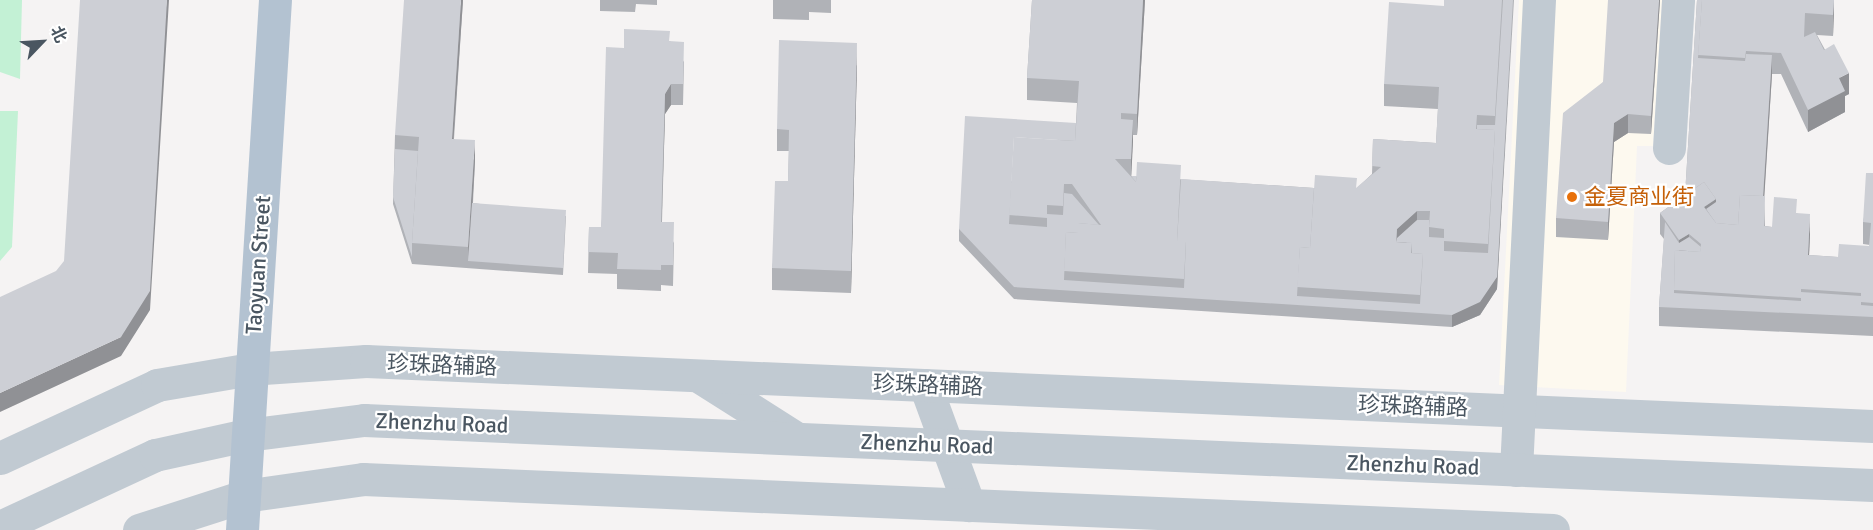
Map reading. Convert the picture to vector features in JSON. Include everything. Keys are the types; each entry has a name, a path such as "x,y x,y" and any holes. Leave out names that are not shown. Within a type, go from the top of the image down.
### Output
{"main road":[{"name":"Taoyuan Street","path":"242,530 275,0"}],"street":[{"path":"1516,470 1539,0"},
{"path":"1669,148 1678,0"},
{"name":"珍珠路辅路","path":"0,458 157,385 251,369 366,361 1873,426"},
{"path":"698,375 798,439"},
{"path":"925,385 969,505"},
{"name":"Zhenzhu Road","path":"0,526 155,455 247,435 364,420 1873,485"},
{"path":"139,530 244,496 363,479 1552,530"}],"shaded area":[{"name":"金夏商业街","path":"1519,0 1662,0 1653,146 1637,146 1626,392 1499,385"}],"green space":[{"path":"0,0 22,0 20,79 0,72"},
{"path":"0,111 18,111 12,247 0,261"}],"building":[{"path":"80,0 167,0 150,291 121,337 0,393 0,297 56,271 64,261"},
{"path":"404,0 461,0 452,139 475,140 468,247 412,243 419,137 395,135"},
{"path":"1032,0 1143,0 1137,114 1121,113 1121,119 1133,120 1131,159 1115,159 1136,182 1137,162 1181,165 1177,241 1186,241 1184,279 1064,271 1066,232 1078,233 1078,223 1101,225 1072,184 1064,184 1063,206 1047,205 1047,218 1009,215 1014,137 1075,141 1079,81 1027,78"},
{"path":"1444,0 1502,0 1495,116 1477,115 1476,129 1495,130 1488,244 1444,241 1444,229 1429,227 1430,211 1417,211 1397,229 1396,242 1412,243 1411,253 1423,254 1420,295 1297,287 1300,247 1310,248 1315,175 1357,178 1356,188 1381,167 1372,166 1373,139 1436,143 1439,87 1384,84 1389,2 1444,6"},
{"path":"1503,0 1513,0 1497,277 1480,302 1452,315 1014,287 959,229 965,116 1076,123 1075,141 1014,137 1009,224 1047,227 1047,214 1063,215 1064,193 1072,194 1099,225 1078,223 1078,233 1066,232 1064,280 1184,288 1186,241 1177,241 1181,179 1314,188 1310,248 1300,247 1297,296 1420,304 1423,254 1412,253 1412,243 1396,242 1397,238 1417,220 1429,220 1429,237 1444,238 1444,251 1488,253 1495,130 1477,129 1477,125 1495,125"},
{"path":"1608,0 1659,0 1651,116 1628,114 1614,123 1608,222 1556,218 1563,113 1603,82"},
{"path":"1697,0 1702,0 1698,58 1745,61 1746,54 1772,55 1763,196 1740,195 1738,225 1716,223 1706,209 1716,202 1716,199 1704,182 1685,195"},
{"path":"1702,0 1834,0 1833,15 1805,13 1804,37 1815,32 1824,50 1834,44 1849,73 1839,78 1845,91 1808,110 1781,53 1746,51 1745,58 1698,55"},
{"path":"624,29 670,31 669,41 684,42 683,84 671,84 665,94 661,222 674,222 673,265 661,265 661,270 617,269 618,253 588,252 589,227 601,227 606,47 624,48"},
{"path":"779,40 857,43 851,271 772,268 775,181 788,181 789,130 777,129"},
{"path":"395,149 418,151 412,257 393,197"},
{"path":"1866,173 1873,173 1873,303 1861,302 1861,293 1801,289 1801,298 1674,290 1675,250 1700,252 1701,244 1689,234 1679,240 1660,213 1704,182 1716,199 1704,207 1716,223 1738,225 1740,195 1765,196 1764,226 1772,227 1774,197 1797,199 1796,213 1810,214 1808,255 1838,257 1839,244 1869,246 1871,223 1863,222"},
{"path":"472,203 566,210 563,268 468,261"},
{"path":"1665,222 1679,243 1689,237 1701,247 1700,252 1675,250 1674,293 1801,301 1801,292 1861,296 1861,305 1873,306 1873,317 1659,307"}],"place":[{"name":"金夏商业街","path":"1572,197"}]}
